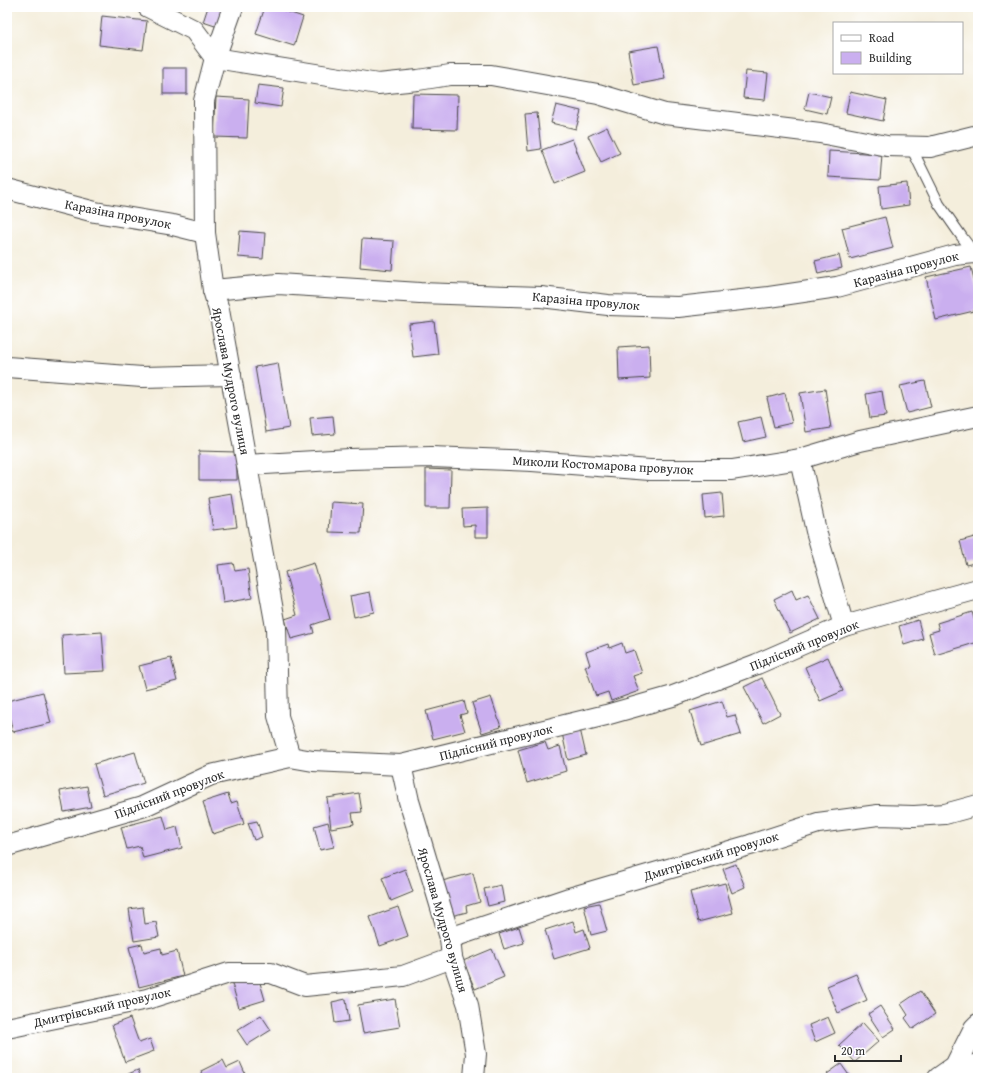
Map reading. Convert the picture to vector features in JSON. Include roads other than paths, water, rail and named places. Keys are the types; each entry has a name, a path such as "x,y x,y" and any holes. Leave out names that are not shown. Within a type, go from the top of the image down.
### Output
{"street":[{"path":"148,7 194,30 215,58 378,84 450,75 491,75 598,94 665,114 820,133 887,146 930,147 978,135"},
{"name":"Ярослава Мудрого вулиця","path":"233,7 215,58 204,101 205,233 213,290 231,375 276,627 278,716 290,757"},
{"name":"Каразіна провулок","path":"7,189 95,212 173,225 205,233"},
{"name":"Каразіна провулок","path":"213,290 278,284 420,293 541,297 608,305 678,306 769,297 837,287 954,255 976,253"},
{"path":"7,368 142,377 231,375"},
{"name":"Миколи Костомарова провулок","path":"247,465 350,459 431,457 532,461 650,470 732,470 800,459 860,441 978,416"},
{"path":"800,459 816,531 844,626"},
{"name":"Підлісний провулок","path":"7,846 142,807 211,775 290,757 313,761 401,764 606,715 673,696 757,664 844,626 978,590"},
{"name":"Ярослава Мудрого вулиця","path":"401,764 409,801 450,938 452,958 468,1005 476,1054 474,1078"},
{"name":"Дмитрівський провулок","path":"450,938 569,898 818,823 878,815 914,816 945,814 978,805"},
{"name":"Дмитрівський провулок","path":"7,1028 147,999 229,973 271,973 305,986 403,976 452,958"},
{"path":"938,1078 955,1066 974,1028 978,1024"},
{"path":"955,1066 978,1065"}],"lane":[{"path":"911,147 940,204 962,237 976,253"}]}
